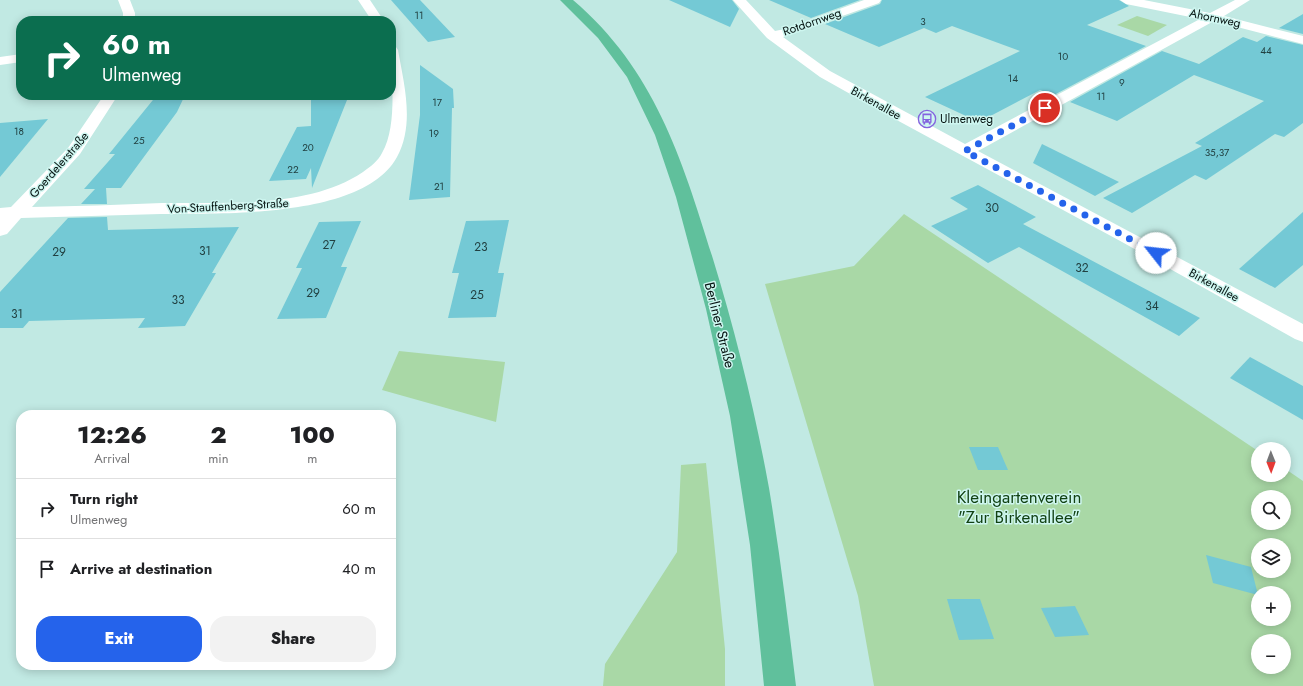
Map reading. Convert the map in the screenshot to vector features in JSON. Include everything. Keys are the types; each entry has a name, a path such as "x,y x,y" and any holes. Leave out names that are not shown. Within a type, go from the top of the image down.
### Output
{"highway":[{"name":"Berliner Straße","path":"566,0 599,32 634,76 662,137 683,191 722,327 741,410 761,524 780,686"}],"street":[{"path":"124,0 129,16"},
{"path":"364,0 375,16"},
{"name":"Birkenallee","path":"739,0 772,35 825,74 965,151 1122,234 1303,334"},
{"name":"Rotdornweg","path":"772,35 788,32 875,0"},
{"name":"Ahornweg","path":"1126,0 1212,17 1303,40"},
{"path":"965,151 1244,0"},
{"path":"0,61 16,59"},
{"name":"Von-Stauffenberg-Straße","path":"9,212 271,206 297,202 344,189 373,172 393,150 399,118 396,92"},
{"name":"Goerdelerstraße","path":"0,230 9,212 74,152 108,100"}],"green space":[{"path":"1137,16 1167,25 1148,36 1117,25"},
{"name":"Kleingartenverein \"Zur Birkenallee\"","path":"904,214 1251,446 1251,482 1291,482 1291,473 1303,481 1303,686 874,686 858,596 765,284 854,266"},
{"path":"399,351 505,362 496,422 382,390"},
{"path":"706,463 725,649 725,686 603,686 605,664 677,552 681,465"}],"building":[{"path":"391,0 420,0 455,37 428,42"},
{"path":"669,0 732,0 739,9 730,27"},
{"path":"769,0 860,0 811,18"},
{"path":"882,0 1119,0 1129,6 1087,25 1146,46 1054,95 1040,90 979,122 925,97 1020,51 952,26 936,33 924,28 879,47 825,24 880,4"},
{"path":"1303,14 1303,34 1279,28"},
{"path":"1266,36 1303,45 1303,123 1284,137 1275,134 1206,180 1195,175 1132,213 1103,198 1202,146 1195,143 1264,101 1194,75 1117,121 1070,102 1162,51 1199,64 1243,37 1257,42"},
{"path":"420,65 453,89 454,108 452,108 450,197 409,200 420,115"},
{"path":"153,100 183,100 177,112 121,188 106,188 107,204 81,204 95,189 84,189 115,154 109,154"},
{"path":"311,100 347,100 312,188 311,168 306,179 269,181 297,127 311,126"},
{"path":"48,119 0,177 0,123"},
{"path":"1042,144 1119,182 1095,196 1033,163"},
{"path":"978,185 1036,217 1023,224 1200,318 1179,336 1019,247 988,263 931,226 968,209 950,198"},
{"path":"1303,212 1303,265 1275,288 1239,269"},
{"path":"107,217 108,230 239,227 212,273 216,273 185,326 138,328 145,318 29,321 23,328 0,328 0,292 68,218"},
{"path":"509,220 498,273 504,273 496,317 448,318 459,273 452,273 466,221"},
{"path":"361,221 341,267 347,267 326,318 277,319 302,268 296,268 319,222"},
{"path":"1250,357 1303,386 1303,420 1230,378"},
{"path":"969,447 998,447 1008,470 978,470"},
{"path":"1206,555 1251,567 1251,578 1254,578 1256,586 1251,586 1251,593 1213,583"},
{"path":"947,599 980,599 994,639 959,640"},
{"path":"1075,606 1089,635 1055,637 1041,608"}],"place":[{"name":"Ulmenweg","path":"927,119"}],"route":[{"path":"1045,108 965,151 1156,253"}]}
